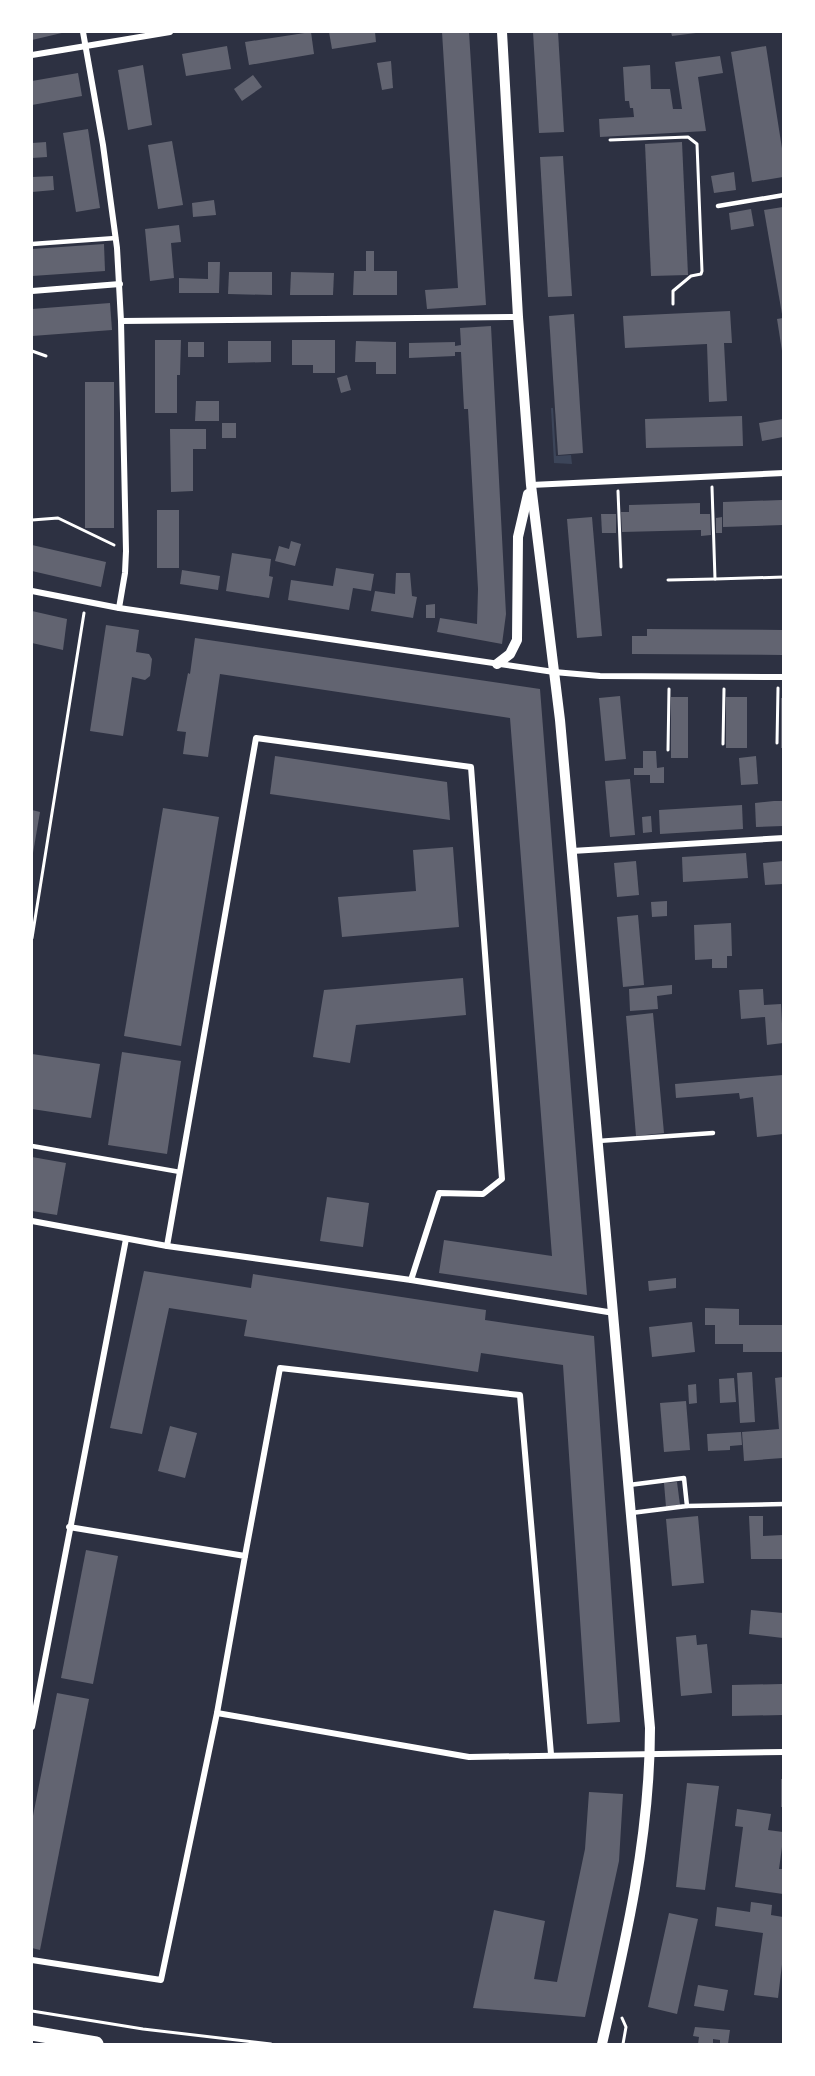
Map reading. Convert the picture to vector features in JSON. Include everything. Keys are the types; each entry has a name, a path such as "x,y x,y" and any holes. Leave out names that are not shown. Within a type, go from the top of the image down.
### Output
{"main road":[{"path":"32,2033 96,2044"}],"street":[{"path":"83,32 87,45 116,238 120,284 126,551 119,608"},
{"path":"32,55 170,32"},
{"path":"502,32 518,318 531,485 554,672 572,851 650,1728 647,1806 637,1875 602,2044"},
{"path":"32,291 120,284"},
{"path":"121,321 518,318"},
{"path":"531,485 783,473"},
{"path":"497,664 510,654 519,630 518,537 531,485"},
{"path":"32,591 119,608 554,672 600,676 781,677"},
{"path":"167,1246 256,738 471,766 502,1179 483,1194 439,1194 411,1280"},
{"path":"572,851 783,838"},
{"path":"32,1221 167,1246 411,1280 614,1313"},
{"path":"32,1727 126,1239"},
{"path":"32,1960 161,1980 217,1713 280,1368 520,1395 551,1754"},
{"path":"69,1527 245,1556"},
{"path":"217,1713 469,1757 783,1752"}],"lane":[{"path":"718,206 783,195"},
{"path":"32,244 116,238"},
{"path":"598,1141 712,1133"},
{"path":"32,1146 180,1172"},
{"path":"629,1485 684,1478 687,1506"},
{"path":"631,1513 687,1506 783,1504"}],"path":[{"path":"610,140 688,137 697,144 702,271 701,274 683,280 673,291 673,304"},
{"path":"32,351 46,356"},
{"path":"712,477 715,579"},
{"path":"618,481 621,567"},
{"path":"32,520 58,518 126,551"},
{"path":"668,580 783,577"},
{"path":"32,938 85,602"},
{"path":"668,750 669,677"},
{"path":"723,744 724,677"},
{"path":"777,742 781,677"},
{"path":"32,2011 143,2029 271,2044"}],"shaded area":[{"path":"551,408 553,408 556,456 571,455 572,464 554,463"}],"building":[{"path":"32,32 66,32 32,40"},
{"path":"311,32 314,54 249,65 245,42"},
{"path":"329,32 375,32 376,42 332,49"},
{"path":"442,32 469,32 486,305 427,309 425,290 458,288"},
{"path":"533,32 558,32 564,132 539,133"},
{"path":"671,32 696,32 696,33 672,36"},
{"path":"227,46 231,69 186,76 182,54"},
{"path":"766,46 783,155 783,177 752,182 731,52"},
{"path":"720,56 723,73 698,77 706,131 600,137 599,119 634,117 633,108 630,108 629,101 625,101 623,67 650,65 651,89 670,89 673,109 682,109 675,62"},
{"path":"391,61 393,88 382,90 377,63"},
{"path":"143,65 152,125 128,130 118,70"},
{"path":"78,73 82,96 32,105 32,81"},
{"path":"253,75 262,87 242,101 234,89"},
{"path":"88,129 100,208 76,212 63,133"},
{"path":"172,141 183,205 158,209 148,145"},
{"path":"46,142 47,157 32,158 32,143"},
{"path":"682,142 688,275 651,276 645,144"},
{"path":"563,156 572,296 548,297 540,157"},
{"path":"734,172 736,190 714,193 711,176"},
{"path":"53,176 54,190 32,192 32,177"},
{"path":"214,200 216,215 193,217 192,203"},
{"path":"783,207 783,314 782,314 764,210"},
{"path":"751,209 754,226 731,230 729,213"},
{"path":"179,225 181,242 171,243 174,278 150,281 145,229"},
{"path":"104,244 105,271 32,276 32,249"},
{"path":"366,251 374,251 374,271 397,271 397,295 353,295 354,271 366,271"},
{"path":"208,262 220,262 219,293 179,293 179,278 208,279"},
{"path":"229,272 272,272 272,295 228,294"},
{"path":"291,272 334,273 333,295 290,295"},
{"path":"110,303 112,330 32,336 32,309"},
{"path":"730,311 732,343 724,343 727,401 709,402 707,344 625,348 623,316"},
{"path":"574,314 583,453 558,455 549,316"},
{"path":"783,318 783,351 782,351 777,319"},
{"path":"491,326 506,614 502,644 437,632 440,618 477,624 478,589 468,409 464,409 461,352 455,352 455,356 409,358 409,343 455,342 455,346 461,345 460,328"},
{"path":"155,340 181,340 180,375 177,375 177,413 155,413"},
{"path":"292,340 335,340 335,373 313,373 313,365 292,365"},
{"path":"228,341 271,341 271,362 228,363"},
{"path":"356,341 396,342 396,374 376,374 376,362 355,362"},
{"path":"188,342 204,342 204,357 188,357"},
{"path":"347,375 351,390 341,393 337,378"},
{"path":"85,382 114,382 114,528 85,528"},
{"path":"196,401 219,401 219,421 195,421"},
{"path":"742,416 743,446 646,448 645,419"},
{"path":"783,419 783,437 762,441 759,423"},
{"path":"222,423 236,423 236,438 222,438"},
{"path":"170,429 206,429 206,449 193,449 193,491 171,492"},
{"path":"783,500 783,525 723,527 723,502"},
{"path":"700,503 700,514 710,514 711,535 701,536 701,530 622,532 621,512 629,512 629,505"},
{"path":"157,510 179,510 179,568 157,568"},
{"path":"601,514 616,514 616,533 602,533"},
{"path":"592,517 602,636 577,638 567,519"},
{"path":"722,517 722,533 716,533 716,518"},
{"path":"291,541 301,544 295,566 275,561 279,546 289,549"},
{"path":"32,545 106,562 101,587 32,571"},
{"path":"232,553 271,559 269,576 273,577 269,598 226,591"},
{"path":"336,568 374,574 371,591 353,588 349,610 288,600 291,580 333,586"},
{"path":"182,570 220,576 218,590 180,584"},
{"path":"396,573 410,573 412,596 417,597 413,618 371,611 375,591 395,594"},
{"path":"435,604 435,618 426,618 426,605"},
{"path":"32,611 67,619 63,650 32,643"},
{"path":"106,625 139,630 136,652 149,654 152,659 150,676 145,680 132,677 123,736 90,731"},
{"path":"647,629 783,630 783,655 632,654 632,636 647,636"},
{"path":"195,638 540,689 587,1295 439,1273 444,1240 552,1256 510,718 220,674 208,757 183,754 186,732 177,731 188,673 190,674"},
{"path":"620,696 626,759 605,761 599,698"},
{"path":"671,697 688,697 688,758 671,758"},
{"path":"726,697 747,697 747,748 726,748"},
{"path":"781,698 783,698 783,748 781,748"},
{"path":"643,751 656,751 657,768 664,767 664,783 650,783 650,775 634,775 634,768 643,768"},
{"path":"275,756 447,782 450,820 270,794"},
{"path":"756,756 758,784 741,785 739,758"},
{"path":"630,779 635,835 610,837 605,781"},
{"path":"783,801 783,826 756,827 755,803"},
{"path":"742,805 743,829 660,834 659,810"},
{"path":"163,808 219,817 181,1046 124,1036"},
{"path":"32,810 40,812 33,853 32,853"},
{"path":"651,816 652,832 643,833 642,817"},
{"path":"453,847 459,927 342,937 338,897 416,891 413,850"},
{"path":"746,853 748,878 683,882 682,857"},
{"path":"636,861 639,895 617,897 614,863"},
{"path":"783,861 783,884 765,885 763,863"},
{"path":"667,901 667,916 652,917 651,902"},
{"path":"638,915 644,985 623,987 617,917"},
{"path":"731,923 732,956 727,956 727,968 712,968 712,959 695,960 694,925"},
{"path":"463,978 466,1015 356,1025 350,1063 313,1057 324,990"},
{"path":"672,985 672,994 657,996 658,1009 630,1011 629,989"},
{"path":"763,989 764,1005 781,1004 783,1043 767,1045 765,1017 741,1019 739,990"},
{"path":"653,1013 664,1133 636,1136 626,1016"},
{"path":"122,1052 181,1061 167,1154 108,1145"},
{"path":"32,1054 100,1064 91,1118 32,1109"},
{"path":"783,1075 783,1134 757,1137 753,1097 740,1099 739,1093 676,1098 675,1084"},
{"path":"32,1157 66,1163 57,1215 32,1211"},
{"path":"327,1197 369,1203 363,1247 320,1241"},
{"path":"144,1271 251,1288 253,1274 486,1310 485,1320 594,1336 620,1722 587,1724 563,1365 481,1353 478,1372 244,1336 247,1320 169,1308 142,1434 110,1428"},
{"path":"676,1278 676,1288 649,1291 648,1281"},
{"path":"705,1308 739,1309 739,1325 783,1325 783,1352 743,1352 743,1344 715,1344 715,1325 705,1325"},
{"path":"692,1322 695,1352 652,1357 649,1327"},
{"path":"752,1372 755,1422 740,1423 737,1373"},
{"path":"783,1377 783,1458 744,1461 742,1432 779,1429 775,1378"},
{"path":"734,1378 736,1402 720,1403 719,1379"},
{"path":"696,1384 697,1403 689,1404 688,1385"},
{"path":"686,1401 690,1450 664,1452 660,1403"},
{"path":"170,1426 197,1433 185,1478 158,1471"},
{"path":"741,1432 742,1445 730,1446 730,1450 708,1451 707,1434"},
{"path":"677,1482 680,1505 666,1507 664,1483"},
{"path":"698,1516 704,1583 672,1586 666,1519"},
{"path":"749,1516 763,1516 763,1536 783,1535 783,1559 751,1559"},
{"path":"86,1550 118,1556 93,1684 61,1678"},
{"path":"751,1610 783,1613 783,1638 749,1634"},
{"path":"696,1635 697,1645 707,1644 712,1693 681,1696 676,1637"},
{"path":"782,1684 783,1715 732,1716 732,1685"},
{"path":"57,1693 89,1699 40,1950 32,1948 32,1821"},
{"path":"781,1779 783,1779 783,1807 781,1807"},
{"path":"687,1783 719,1786 705,1890 676,1887"},
{"path":"589,1792 623,1794 619,1861 585,2017 473,2008 494,1910 545,1921 534,1979 557,1982 585,1849"},
{"path":"737,1809 771,1814 768,1830 783,1832 779,1869 783,1869 783,1894 735,1887 743,1827 735,1826"},
{"path":"751,1902 772,1905 771,1915 783,1917 783,1956 778,1998 754,1995 763,1933 715,1926 717,1907 750,1912"},
{"path":"669,1913 698,1919 677,2014 648,2007"},
{"path":"698,1985 728,1990 724,2011 694,2006"},
{"path":"695,2027 730,2030 728,2044 720,2044 720,2040 713,2039 713,2044 698,2044 699,2037 693,2036"}]}
